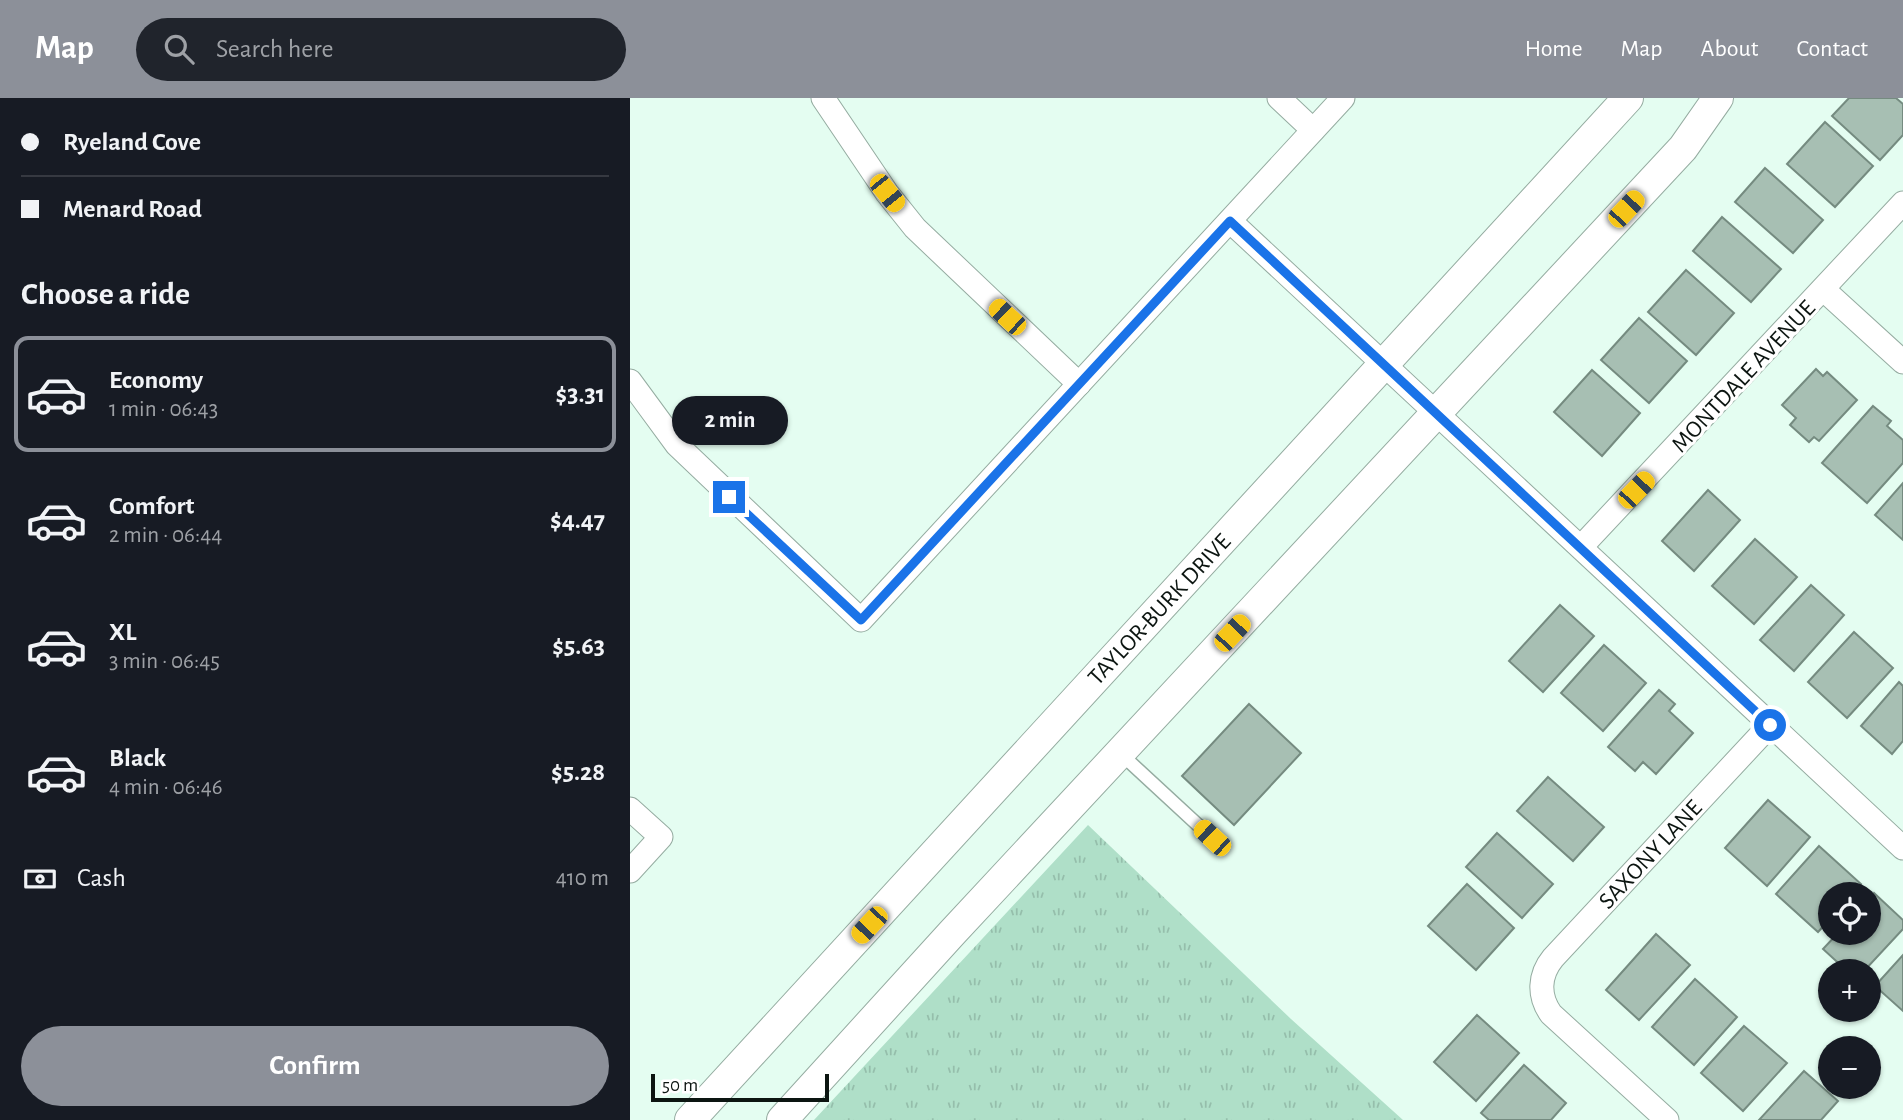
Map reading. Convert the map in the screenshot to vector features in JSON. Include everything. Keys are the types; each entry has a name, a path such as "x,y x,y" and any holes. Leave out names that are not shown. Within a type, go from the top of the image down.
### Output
{"street":[{"path":"823,98 887,193 915,228 1079,384"},
{"path":"1279,98 1313,131"},
{"path":"630,381 677,445 861,620 1343,98"},
{"name":"TAYLOR-BURK DRIVE","path":"691,1120 1628,98"},
{"path":"782,1120 1683,148 1718,98"},
{"name":"MONTDALE AVENUE","path":"1581,547 1903,203"},
{"path":"1230,221 1903,848"},
{"path":"1824,290 1903,362"},
{"name":"SAXONY LANE","path":"1667,1120 1556,1019 1544,1002 1541,989 1545,969 1770,725"},
{"path":"630,809 661,837 630,871"}],"lane":[{"path":"1120,753 1212,838"}],"green space":[{"path":"1088,825 1291,1019 1403,1120 814,1120"}],"building":[{"path":"1849,98 1896,98 1903,104 1903,135 1880,160 1832,116"},
{"path":"1825,122 1873,166 1835,207 1787,164"},
{"path":"1765,168 1823,220 1793,253 1735,202"},
{"path":"1722,217 1781,269 1751,302 1693,251"},
{"path":"1686,270 1734,313 1696,355 1648,312"},
{"path":"1639,318 1687,361 1649,403 1601,360"},
{"path":"1816,369 1823,376 1827,372 1857,400 1819,441 1814,437 1809,442 1790,425 1796,418 1782,405"},
{"path":"1592,370 1640,413 1602,456 1554,412"},
{"path":"1873,406 1891,421 1887,426 1903,440 1903,463 1867,503 1822,463"},
{"path":"1903,483 1903,540 1875,515"},
{"path":"1708,490 1740,520 1694,571 1662,541"},
{"path":"1755,539 1797,577 1754,624 1712,586"},
{"path":"1811,585 1844,615 1794,671 1760,640"},
{"path":"1560,605 1594,636 1543,692 1509,661"},
{"path":"1854,632 1893,668 1847,718 1808,682"},
{"path":"1604,645 1646,683 1603,731 1561,693"},
{"path":"1899,682 1903,686 1903,741 1892,754 1861,726"},
{"path":"1659,690 1675,704 1669,711 1693,733 1656,774 1643,762 1635,771 1608,747"},
{"path":"1249,704 1301,753 1234,825 1182,776"},
{"path":"1548,777 1604,827 1573,861 1517,811"},
{"path":"1768,800 1810,837 1767,886 1725,848"},
{"path":"1497,833 1553,884 1522,918 1466,867"},
{"path":"1819,846 1859,882 1818,882 1818,932 1776,894"},
{"path":"1467,884 1514,928 1476,970 1428,926"},
{"path":"1881,900 1903,920 1903,929 1875,959 1834,959 1823,949 1827,945 1881,945"},
{"path":"1656,934 1690,965 1639,1020 1606,990"},
{"path":"1903,955 1903,1011 1881,991 1881,979"},
{"path":"1695,979 1737,1017 1694,1065 1652,1027"},
{"path":"1477,1015 1519,1053 1476,1101 1434,1062"},
{"path":"1744,1026 1787,1063 1743,1111 1701,1073"},
{"path":"1524,1065 1566,1103 1551,1120 1489,1120 1481,1113"},
{"path":"1804,1071 1818,1083 1818,1099 1838,1101 1821,1120 1759,1120"}],"route":[{"path":"729,497 861,620 1230,221 1770,725"}]}
